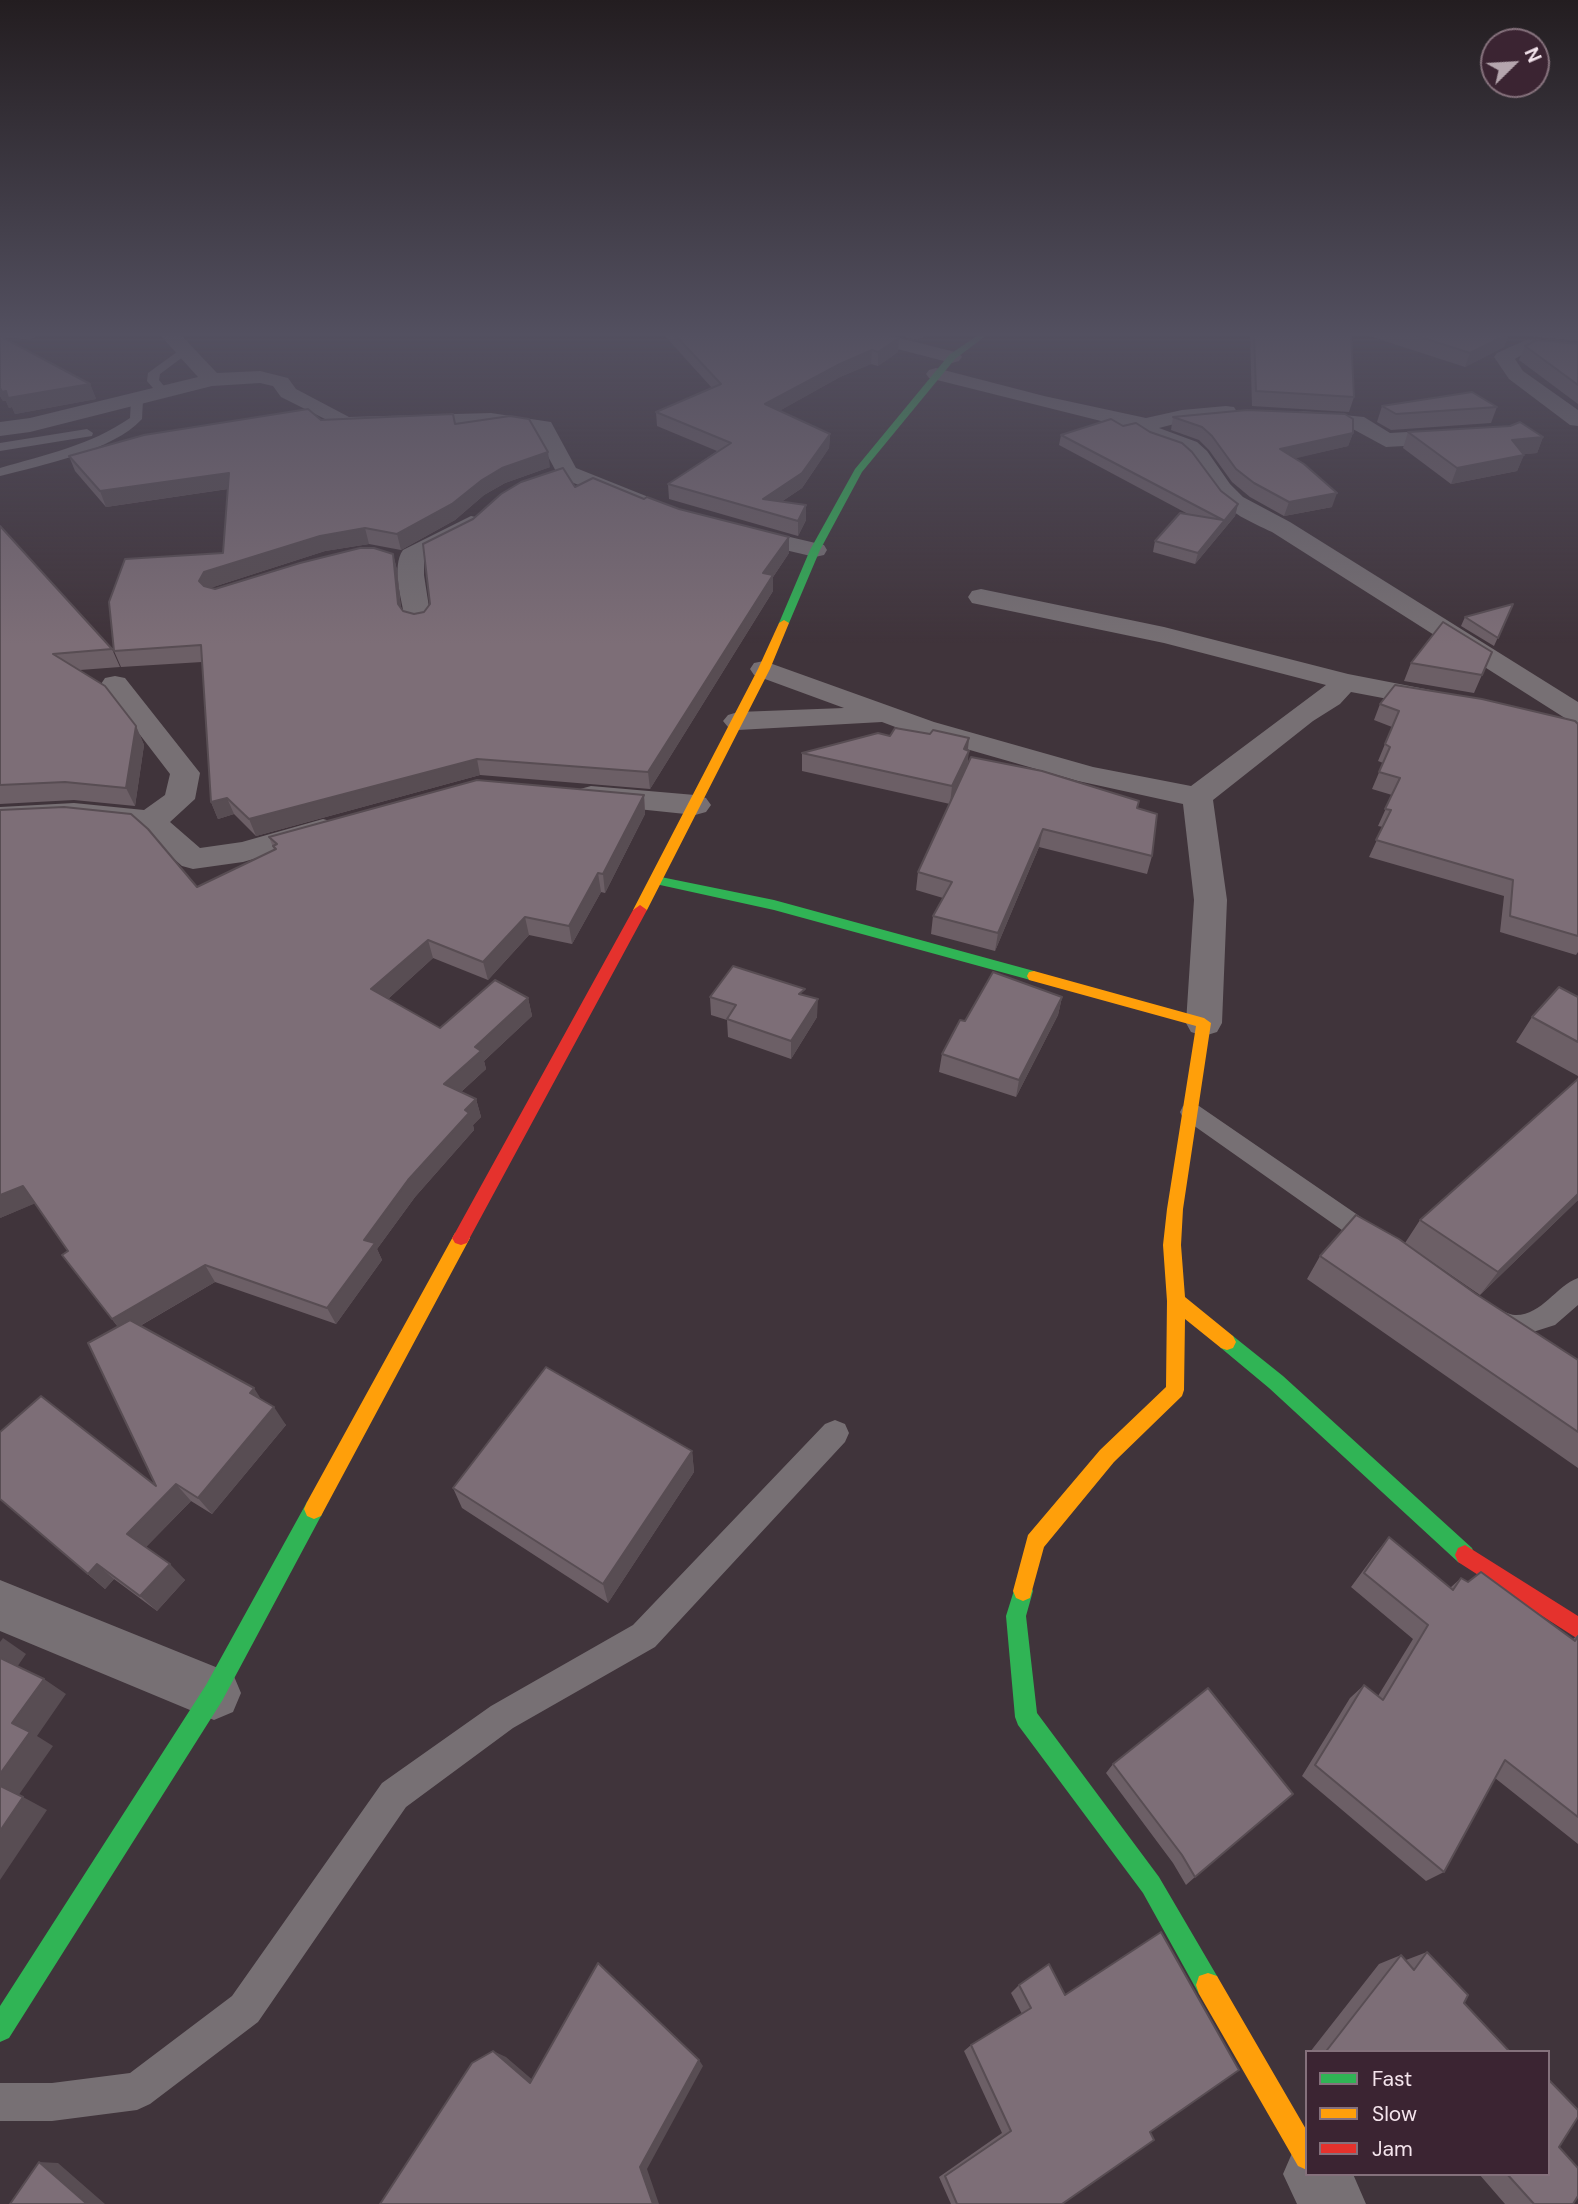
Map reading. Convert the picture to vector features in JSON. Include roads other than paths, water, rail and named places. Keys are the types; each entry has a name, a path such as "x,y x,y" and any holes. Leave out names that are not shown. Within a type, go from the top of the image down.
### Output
{"main road":[{"path":"0,2029 214,1693 656,880 764,669 815,550 859,471 885,438"},
{"path":"656,880 774,905 1204,1023 1172,1245 1175,1390 1107,1456 1034,1542 1016,1616 1026,1717 1151,1885 1305,2154"},
{"path":"1175,1301 1276,1382 1463,1554 1578,1628"}],"street":[{"path":"546,438 557,475 658,508"},
{"path":"1161,438 1187,446 1202,458 1222,489 1239,506 1281,527 1578,714"},
{"path":"1382,438 1386,440 1419,438"},
{"path":"418,620 400,560 466,527 488,508"},
{"path":"721,527 815,550"},
{"path":"981,597 1096,618 1344,682 1467,704"},
{"path":"764,669 924,728 1089,775 1197,797 1303,715 1330,698 1344,682"},
{"path":"115,684 185,773 180,799 150,821"},
{"path":"1529,714 1578,722"},
{"path":"738,721 888,715"},
{"path":"561,794 695,805"},
{"path":"1197,797 1206,853 1210,913 1204,1023"},
{"path":"0,817 74,813 150,821 194,859 243,852 355,820"},
{"path":"0,1605 214,1693"},
{"path":"1318,2176 1334,2204"}],"lane":[{"path":"0,447 56,438"},
{"path":"0,472 105,438"},
{"path":"1191,1112 1397,1254"},
{"path":"1468,1304 1514,1327 1546,1317 1578,1289"},
{"path":"0,2102 52,2102 137,2091 245,2009 394,1795 502,1717 644,1636 835,1433"}]}
